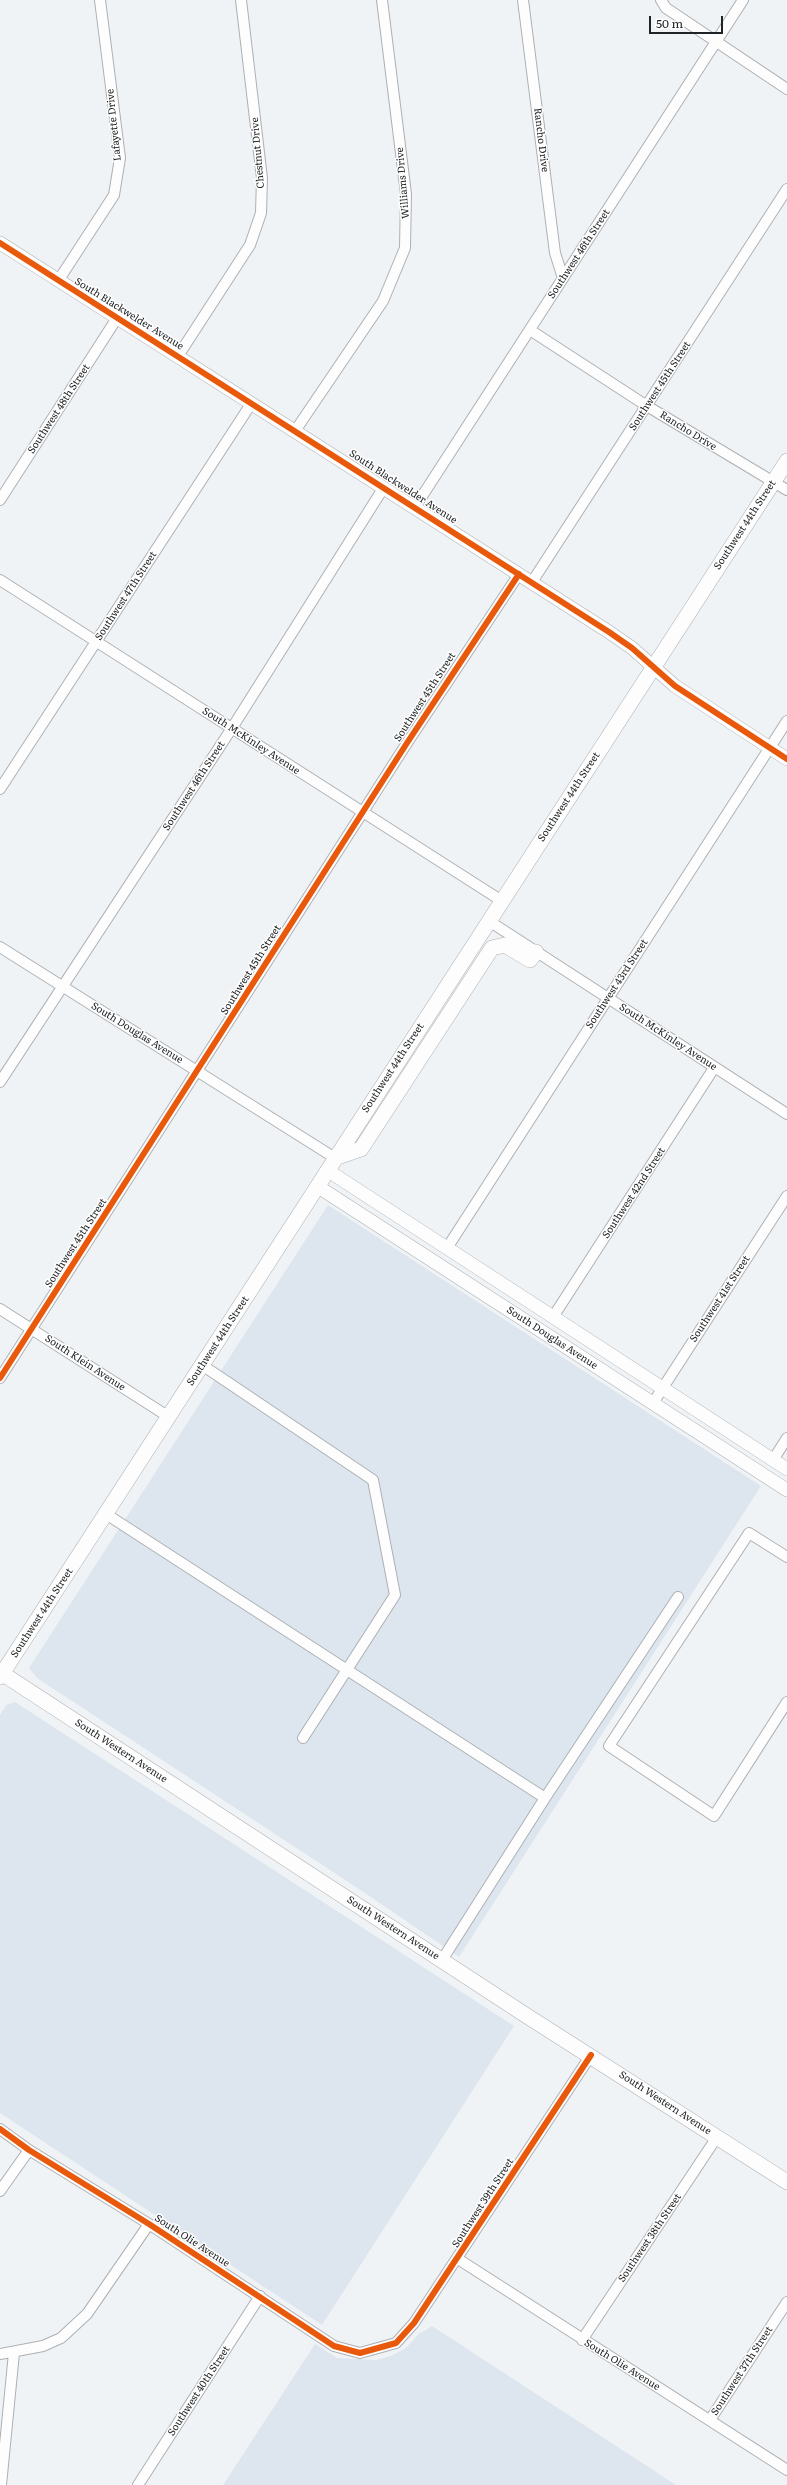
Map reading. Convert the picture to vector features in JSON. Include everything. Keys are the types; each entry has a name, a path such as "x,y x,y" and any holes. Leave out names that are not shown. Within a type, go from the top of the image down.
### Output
{"main road":[{"name":"Southwest 44th Street","path":"1,1674 169,1417 787,460"},
{"path":"331,1164 361,1149 492,948 505,945 533,956"},
{"name":"South Western Avenue","path":"1,1674 787,2182"}],"street":[{"name":"Lafayette Drive","path":"58,281 114,195 120,158 100,0"},
{"name":"Chestnut Drive","path":"178,356 250,246 261,213 262,178 241,0"},
{"name":"Williams Drive","path":"296,431 383,301 405,248 406,194 382,0"},
{"name":"Rancho Drive","path":"523,0 555,253 563,278"},
{"path":"661,0 666,8 787,89"},
{"name":"Southwest 46th Street","path":"415,507 743,0"},
{"name":"Southwest 45th Street","path":"532,582 787,189"},
{"name":"South Blackwelder Avenue","path":"0,243 532,582 626,644 675,686 787,759"},
{"name":"Southwest 48th Street","path":"0,500 117,318"},
{"name":"Rancho Drive","path":"530,330 647,406 787,490"},
{"name":"Southwest 47th Street","path":"0,789 251,404"},
{"name":"Southwest 46th Street","path":"0,1082 232,728 384,487"},
{"name":"Southwest 45th Street","path":"0,1378 199,1071 362,813 519,574"},
{"name":"South McKinley Avenue","path":"0,580 362,813 502,901"},
{"name":"Southwest 43rd Street","path":"447,1248 787,721"},
{"name":"South McKinley Avenue","path":"489,921 533,956 608,998 787,1114"},
{"name":"South Douglas Avenue","path":"0,947 199,1071 447,1248 787,1469"},
{"name":"Southwest 42nd Street","path":"553,1317 714,1068"},
{"name":"South Douglas Avenue","path":"317,1186 787,1490"},
{"name":"Southwest 41st Street","path":"653,1403 787,1196"},
{"name":"South Klein Avenue","path":"0,1309 169,1417"},
{"path":"202,1364 373,1480 395,1595 303,1738"},
{"path":"773,1460 787,1438"},
{"path":"106,1514 545,1798"},
{"path":"787,1557 749,1533 609,1746 714,1816 787,1702"},
{"path":"442,1960 545,1798 678,1597"},
{"name":"Southwest 39th Street","path":"379,2349 396,2343 414,2323 458,2259 591,2055"},
{"name":"South Olie Avenue","path":"0,2129 29,2150 149,2224 334,2346 360,2353 379,2349"},
{"name":"Southwest 38th Street","path":"582,2340 717,2137"},
{"path":"0,2191 29,2150"},
{"path":"0,2354 14,2353 43,2346 61,2338 87,2314 149,2224"},
{"name":"South Olie Avenue","path":"458,2259 582,2340 787,2470"},
{"name":"Southwest 40th Street","path":"138,2485 260,2296"},
{"name":"Southwest 37th Street","path":"710,2420 787,2302"},
{"path":"0,2485 14,2353"}],"shaded area":[{"path":"328,1205 761,1486 459,1957 362,1891 37,1678 29,1668"},
{"path":"15,1702 514,2026 322,2325 0,2113 0,1715 6,1705"},
{"path":"432,2326 676,2485 223,2485 315,2344 337,2358 376,2360 391,2356 406,2348 419,2334"}],"cycle path":[{"path":"0,243 609,632 632,648 675,686 787,759"},
{"path":"0,1378 407,743 519,574"},
{"path":"0,2129 29,2150 149,2224 334,2346 360,2353 396,2343 414,2323 591,2055"}]}
